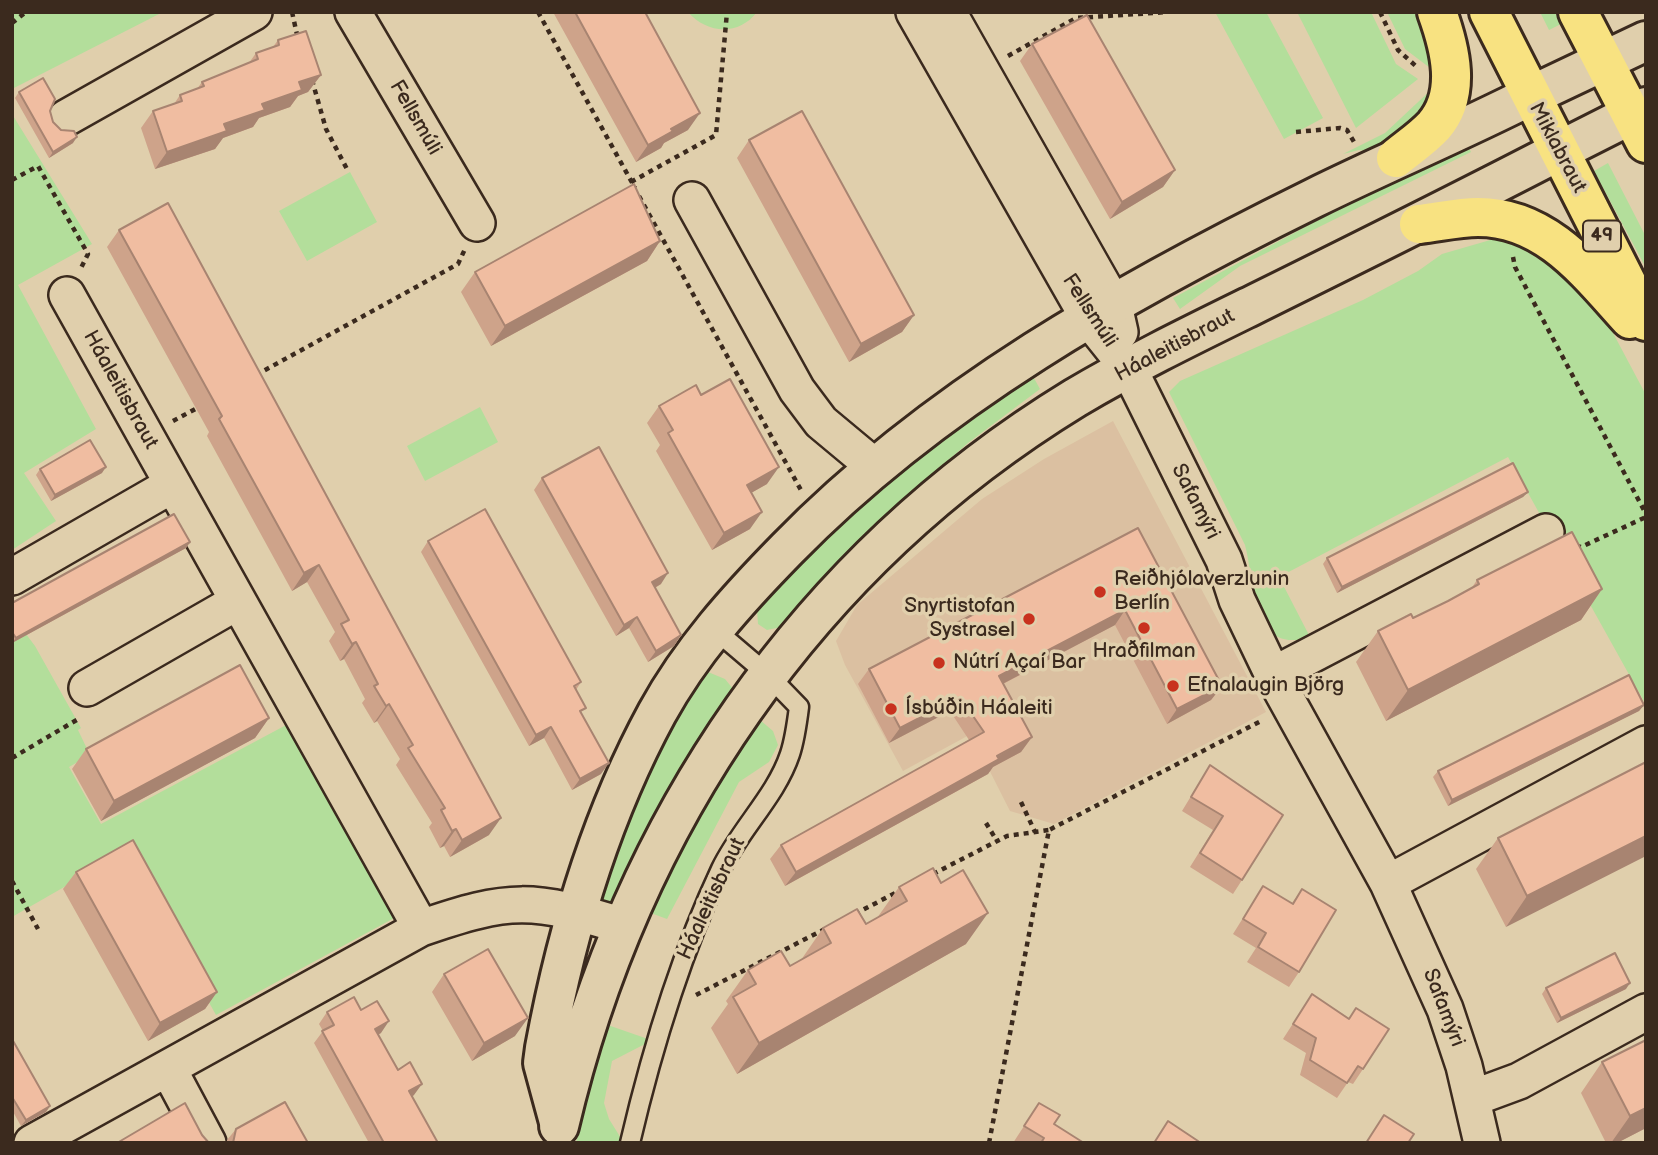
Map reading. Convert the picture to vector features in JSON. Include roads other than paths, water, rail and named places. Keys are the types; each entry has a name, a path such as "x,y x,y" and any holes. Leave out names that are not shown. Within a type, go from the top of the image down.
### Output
{"highway":[{"path":"1396,158 1433,127 1447,100 1450,49 1437,12"},
{"name":"Miklabraut","path":"1489,12 1646,321"},
{"path":"1578,12 1603,62 1641,121"},
{"path":"1419,225 1478,217 1506,220 1530,228 1560,245 1646,336"}],"street":[{"path":"66,118 254,12"},
{"name":"Fellsmúli","path":"353,12 477,223"},
{"name":"Fellsmúli","path":"914,12 1101,312"},
{"name":"Fellsmúli","path":"948,12 1129,369"},
{"name":"Háaleitisbraut","path":"558,1133 543,1063 578,912 608,822 629,770 657,713 713,628 812,523 935,419 1101,312 1310,199 1646,41"},
{"name":"Háaleitisbraut","path":"558,1133 590,1009 623,926 668,831 767,674 823,606 866,562 978,464 1077,397 1419,225 1559,151 1641,121"},
{"path":"692,200 797,390 821,422 875,467"},
{"name":"Háaleitisbraut","path":"67,295 421,928"},
{"name":"Safamýri","path":"1129,369 1224,560 1237,600 1273,675 1388,883 1445,1009 1473,1098 1482,1143"},
{"path":"12,578 172,485"},
{"path":"1273,675 1546,532"},
{"path":"87,688 237,602"},
{"path":"1388,883 1646,744"},
{"path":"32,1143 421,928 474,910 502,904 542,904 623,926"},
{"path":"1473,1098 1519,1081 1646,1012"},
{"path":"168,1068 208,1143"}],"lane":[{"name":"Háaleitisbraut","path":"631,1143 659,1030 694,934 722,868 789,756 799,707 767,674 713,628"}],"place":[{"name":"Reiðhjólaverzlunin Berlín","path":"1100,592"},
{"name":"Snyrtistofan Systrasel","path":"1029,619"},
{"name":"Hraðfilman","path":"1144,628"},
{"name":"Nútrí Açaí Bar","path":"939,663"},
{"name":"Efnalaugin Björg","path":"1173,686"},
{"name":"Ísbúðin Háaleiti","path":"891,709"}]}
